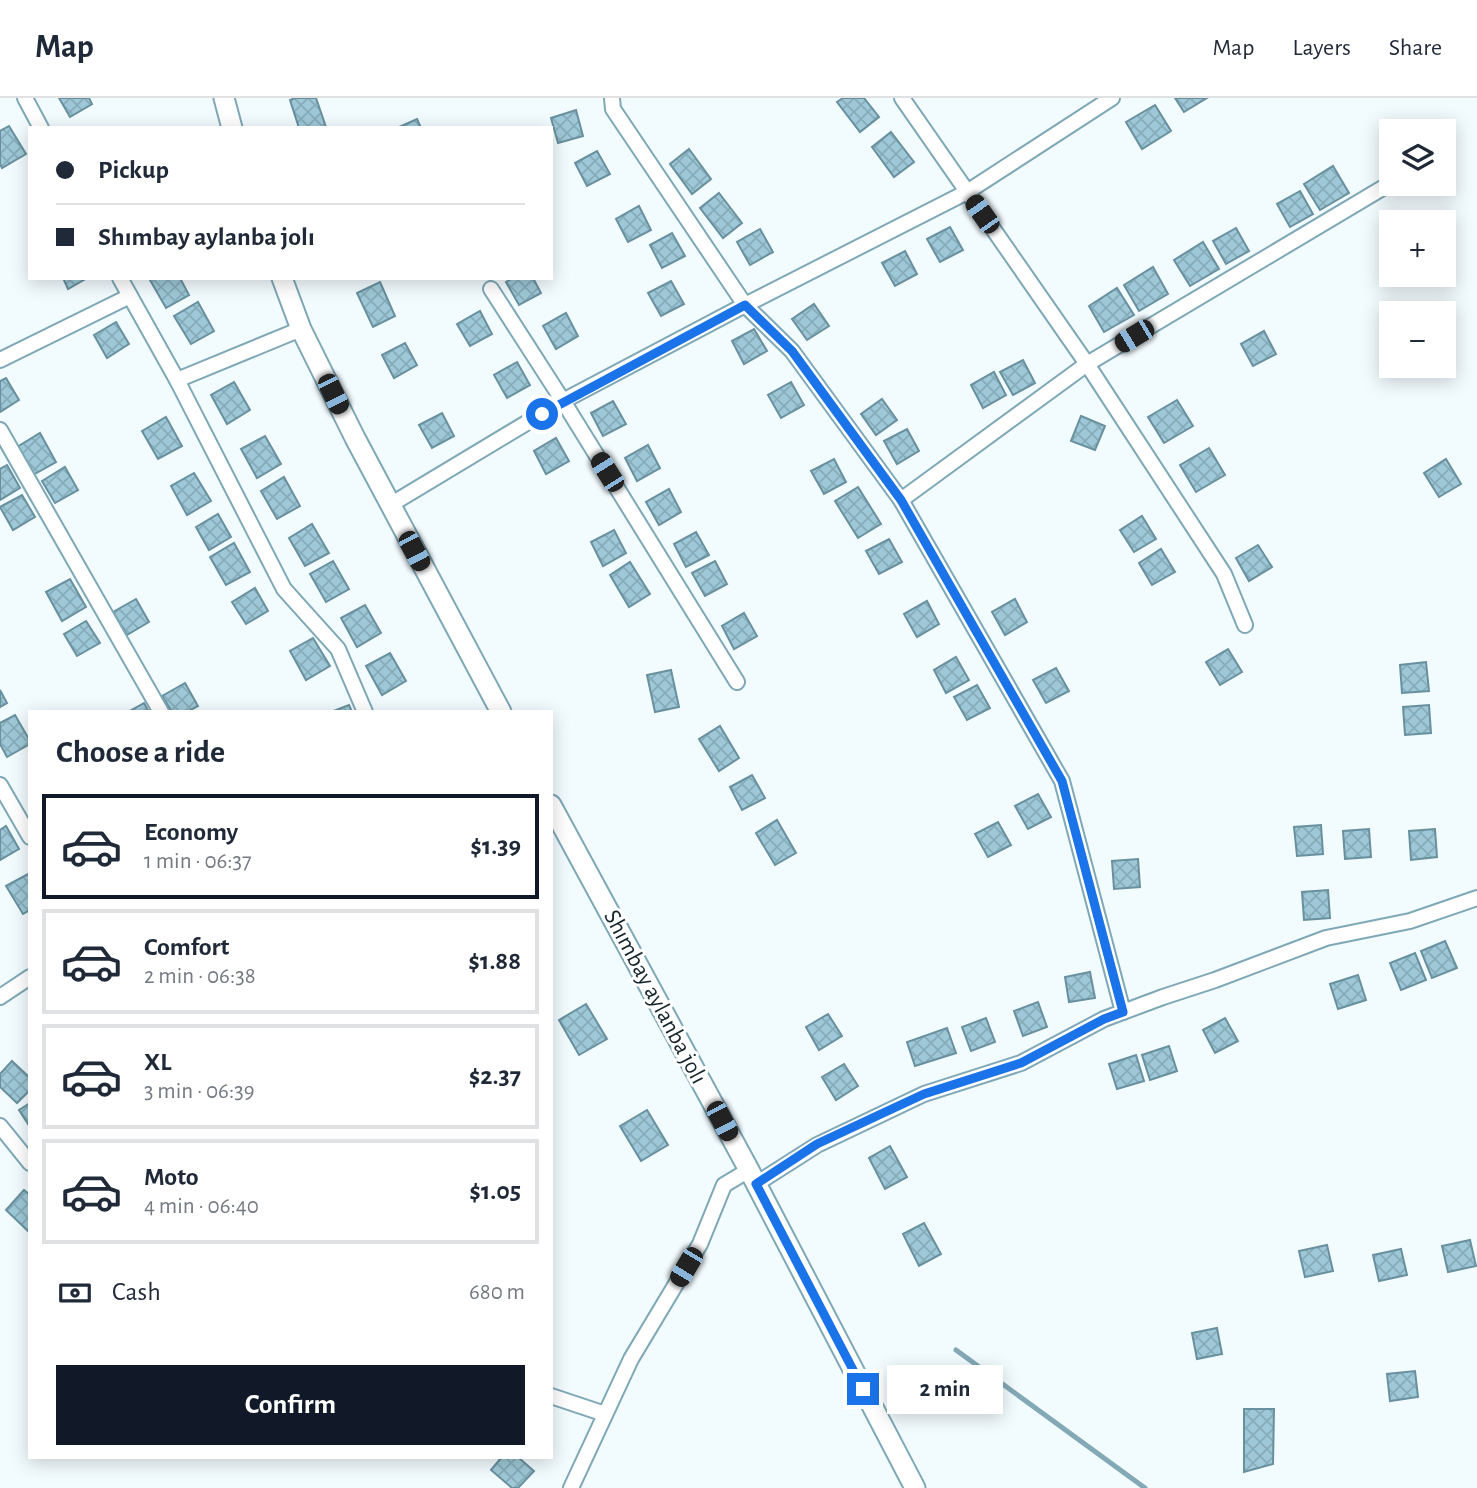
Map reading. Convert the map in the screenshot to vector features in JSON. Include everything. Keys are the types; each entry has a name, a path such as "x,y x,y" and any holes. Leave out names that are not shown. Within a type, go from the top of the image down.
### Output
{"main road":[{"path":"224,98 231,126"},
{"path":"283,280 301,328 390,505 500,710"},
{"name":"Shımbay aylanba jolı","path":"553,809 752,1177 915,1488"}],"street":[{"path":"25,98 40,126"},
{"path":"612,98 613,109 745,305 792,351 901,500 1062,781 1123,1012"},
{"path":"902,98 1087,364 1224,574 1245,625"},
{"path":"390,505 563,401 967,192 1112,98"},
{"path":"901,500 1087,364 1379,190"},
{"path":"121,280 177,380 284,589 338,649 364,710"},
{"path":"491,289 737,682"},
{"path":"0,360 130,296"},
{"path":"177,380 301,328"},
{"path":"0,430 160,710"},
{"path":"0,785 28,834"},
{"path":"571,1488 631,1359 700,1244 724,1185 752,1177 924,1094 1021,1063 1104,1019 1326,938 1410,921 1477,898"},
{"path":"0,997 28,978"},
{"path":"0,1126 28,1161"},
{"path":"553,1397 605,1414"}],"building":[{"path":"59,98 89,98 92,104 70,117"},
{"path":"316,98 326,126 298,126 290,100"},
{"path":"843,98 864,98 879,117 860,132 837,102"},
{"path":"1175,98 1207,98 1184,112"},
{"path":"1155,105 1171,131 1142,149 1126,122"},
{"path":"576,110 583,136 558,143 551,118"},
{"path":"417,119 420,126 401,126"},
{"path":"9,126 26,154 2,168 0,131"},
{"path":"891,132 914,162 894,177 872,147"},
{"path":"689,149 711,179 692,194 670,164"},
{"path":"597,151 610,174 587,186 575,163"},
{"path":"1333,166 1349,193 1320,210 1304,184"},
{"path":"1300,191 1313,214 1290,227 1277,204"},
{"path":"719,193 742,223 723,238 700,208"},
{"path":"639,206 651,230 628,242 616,219"},
{"path":"950,227 963,250 940,262 927,239"},
{"path":"1236,228 1249,251 1226,264 1213,241"},
{"path":"760,229 773,252 750,265 737,242"},
{"path":"672,233 685,256 662,268 650,245"},
{"path":"1203,242 1219,269 1190,286 1174,260"},
{"path":"905,251 917,274 895,286 882,263"},
{"path":"1153,267 1168,294 1139,311 1124,285"},
{"path":"64,280 84,280 68,289"},
{"path":"150,280 181,280 189,295 166,308"},
{"path":"534,280 541,293 519,305 506,282"},
{"path":"671,281 684,304 661,316 648,293"},
{"path":"380,282 395,316 373,327 357,293"},
{"path":"1117,288 1134,315 1104,332 1089,306"},
{"path":"198,302 214,331 191,344 174,316"},
{"path":"814,304 829,326 807,340 792,319"},
{"path":"480,311 492,334 470,346 457,324"},
{"path":"566,313 578,336 556,349 543,326"},
{"path":"116,322 129,344 107,358 94,335"},
{"path":"754,329 767,351 744,364 732,341"},
{"path":"1264,331 1276,354 1253,366 1241,344"},
{"path":"405,343 417,365 394,378 382,355"},
{"path":"1023,360 1035,383 1013,395 1000,372"},
{"path":"517,362 530,385 507,398 494,375"},
{"path":"994,372 1006,395 983,408 971,385"},
{"path":"6,378 19,400 0,412 0,381"},
{"path":"234,382 250,410 227,424 211,395"},
{"path":"791,382 804,405 781,418 768,395"},
{"path":"882,399 897,420 876,435 861,414"},
{"path":"1177,400 1193,426 1164,443 1148,417"},
{"path":"613,401 626,424 603,436 591,413"},
{"path":"442,413 454,436 432,448 419,425"},
{"path":"1081,416 1105,426 1095,450 1071,441"},
{"path":"166,417 182,446 158,459 142,431"},
{"path":"907,429 919,451 897,464 884,441"},
{"path":"40,433 56,462 33,475 17,447"},
{"path":"265,436 281,464 257,478 241,449"},
{"path":"556,438 569,461 546,474 534,451"},
{"path":"648,445 660,468 637,481 625,458"},
{"path":"1209,448 1225,475 1196,492 1180,465"},
{"path":"834,459 846,482 824,494 811,471"},
{"path":"1446,459 1461,484 1439,497 1424,473"},
{"path":"7,465 20,488 0,500 0,469"},
{"path":"65,467 78,490 55,503 42,481"},
{"path":"194,473 211,501 187,515 171,486"},
{"path":"284,477 300,506 277,519 261,491"},
{"path":"858,487 881,524 858,538 835,501"},
{"path":"669,489 681,512 659,525 646,502"},
{"path":"22,495 35,517 13,530 0,507"},
{"path":"218,514 231,537 209,550 196,527"},
{"path":"1142,516 1156,539 1134,552 1120,530"},
{"path":"312,524 329,553 305,566 289,538"},
{"path":"614,530 626,553 603,566 591,542"},
{"path":"696,532 709,555 686,567 674,544"},
{"path":"889,539 902,562 879,574 866,551"},
{"path":"234,543 250,572 226,585 210,557"},
{"path":"1258,545 1272,567 1249,581 1236,558"},
{"path":"1161,549 1175,572 1152,585 1139,563"},
{"path":"333,561 349,589 326,602 310,574"},
{"path":"715,561 727,584 705,596 692,573"},
{"path":"630,562 650,594 629,607 610,575"},
{"path":"70,579 86,607 62,621 46,592"},
{"path":"255,588 268,611 246,624 232,602"},
{"path":"136,599 149,622 127,635 113,612"},
{"path":"1015,599 1027,622 1005,635 992,612"},
{"path":"927,601 939,624 917,637 904,614"},
{"path":"365,605 381,633 357,647 341,618"},
{"path":"744,613 757,636 734,649 722,626"},
{"path":"86,621 100,643 77,656 64,634"},
{"path":"313,638 330,666 306,680 290,651"},
{"path":"1228,649 1242,672 1220,685 1206,662"},
{"path":"390,653 406,681 382,695 366,666"},
{"path":"956,657 969,680 946,693 934,670"},
{"path":"1426,662 1429,691 1402,693 1400,665"},
{"path":"1056,668 1069,691 1046,703 1033,680"},
{"path":"671,670 679,707 655,712 647,675"},
{"path":"185,683 198,706 191,710 171,710 162,696"},
{"path":"977,685 990,708 967,720 954,697"},
{"path":"0,690 7,703 0,707"},
{"path":"144,703 148,710 132,710"},
{"path":"349,705 351,710 336,710"},
{"path":"1429,705 1431,733 1405,735 1403,707"},
{"path":"15,715 28,738 28,745 7,757 0,744 0,723"},
{"path":"720,726 739,758 719,771 699,739"},
{"path":"752,775 765,798 742,810 730,787"},
{"path":"1038,794 1051,817 1028,829 1015,806"},
{"path":"777,820 796,853 775,865 756,833"},
{"path":"998,822 1011,845 988,857 975,834"},
{"path":"1321,825 1323,854 1297,856 1294,827"},
{"path":"6,826 19,849 0,860 0,830"},
{"path":"1369,829 1371,857 1345,859 1343,831"},
{"path":"1435,829 1437,857 1411,860 1409,831"},
{"path":"1138,859 1140,887 1114,889 1112,861"},
{"path":"28,874 28,911 23,914 6,886"},
{"path":"1328,890 1330,918 1304,920 1302,892"},
{"path":"1445,941 1457,968 1432,978 1421,951"},
{"path":"1415,953 1426,980 1401,990 1390,963"},
{"path":"1090,972 1095,998 1069,1002 1065,977"},
{"path":"1358,975 1366,1000 1338,1009 1330,984"},
{"path":"1038,1002 1047,1027 1023,1036 1014,1011"},
{"path":"586,1004 607,1039 579,1055 559,1020"},
{"path":"828,1014 842,1036 819,1050 806,1027"},
{"path":"986,1018 995,1042 971,1051 962,1027"},
{"path":"1225,1018 1238,1041 1215,1053 1203,1030"},
{"path":"947,1028 956,1053 915,1066 907,1042"},
{"path":"1169,1046 1177,1071 1150,1080 1142,1055"},
{"path":"1136,1055 1144,1081 1117,1089 1109,1064"},
{"path":"12,1061 28,1076 28,1092 17,1103 0,1087 0,1074"},
{"path":"844,1064 858,1086 836,1100 822,1077"},
{"path":"28,1104 28,1124 19,1110"},
{"path":"647,1110 668,1145 641,1161 620,1126"},
{"path":"890,1146 907,1177 885,1189 869,1158"},
{"path":"24,1190 28,1193 28,1231 6,1210"},
{"path":"924,1223 941,1254 919,1266 903,1234"},
{"path":"1470,1240 1476,1266 1448,1272 1442,1246"},
{"path":"1327,1245 1333,1271 1305,1277 1299,1251"},
{"path":"1401,1249 1407,1275 1379,1281 1373,1255"},
{"path":"1217,1328 1222,1354 1197,1359 1192,1333"},
{"path":"1415,1371 1418,1397 1390,1401 1387,1374"},
{"path":"1244,1409 1274,1409 1273,1464 1244,1472"},
{"path":"500,1459 520,1459 534,1471 518,1488 512,1488 491,1470"}],"waterway":[{"path":"956,1350 1145,1488"}],"route":[{"path":"542,414 745,305 792,351 901,500 1062,781 1123,1012 1104,1019 1021,1063 924,1094 881,1114 817,1144 756,1184 863,1389"}]}
